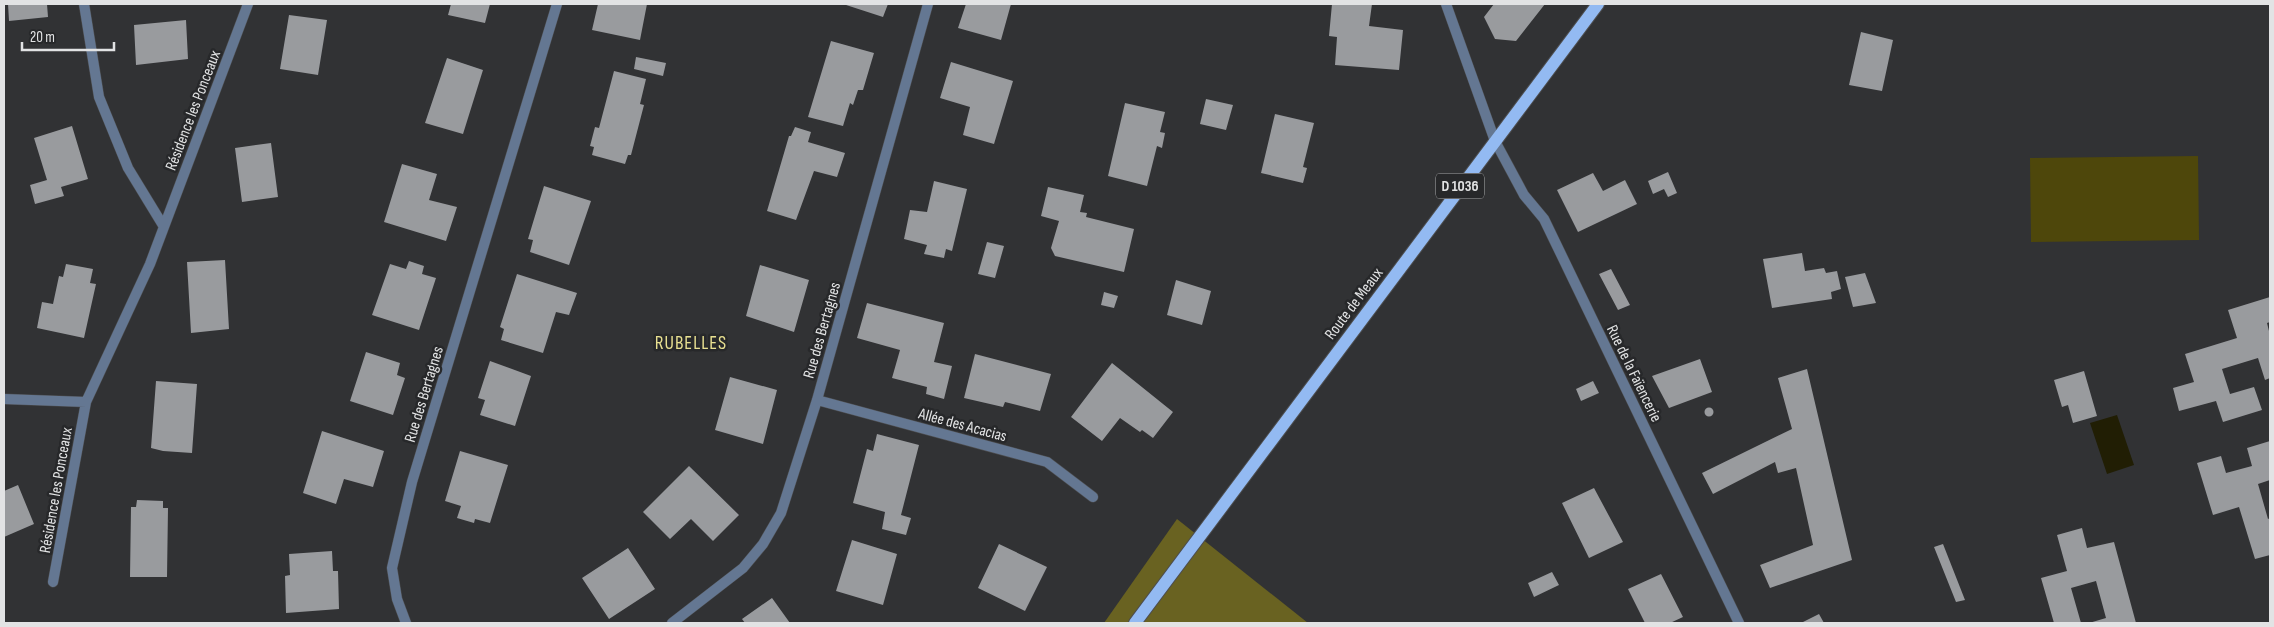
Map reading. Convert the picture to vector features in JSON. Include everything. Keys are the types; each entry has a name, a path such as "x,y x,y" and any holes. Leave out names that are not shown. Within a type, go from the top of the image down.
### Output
{"main road":[{"name":"Route de Meaux","path":"1135,623 1598,4"}],"street":[{"path":"84,4 99,96 128,168 164,227"},
{"name":"Résidence les Ponceaux","path":"53,582 86,402 150,264 248,4"},
{"name":"Rue des Bertagnes","path":"406,623 397,599 392,568 412,482 557,4"},
{"name":"Rue des Bertagnes","path":"672,623 743,568 763,544 781,513 817,400 928,4"},
{"name":"Rue de la Faïencerie","path":"1446,4 1495,141 1524,195 1544,219 1740,623"},
{"path":"4,399 86,402"},
{"name":"Allée des Acacias","path":"817,400 1047,462 1093,497"}],"shaded area":[{"path":"2198,156 2199,240 2031,242 2030,158"},
{"path":"2117,415 2134,465 2107,474 2090,423"},
{"path":"1177,519 1308,623 1104,623"}],"building":[{"path":"8,4 47,4 48,17 9,21"},
{"path":"451,4 490,4 485,23 448,15"},
{"path":"598,4 647,4 640,40 592,30"},
{"path":"843,4 888,4 883,17"},
{"path":"966,4 1011,4 1001,40 958,28"},
{"path":"1332,4 1372,4 1369,26 1403,30 1399,70 1335,65 1337,37 1329,36"},
{"path":"1494,4 1545,4 1516,41 1495,39 1484,17"},
{"path":"289,15 327,20 318,75 280,69"},
{"path":"186,20 188,59 136,65 134,25"},
{"path":"1861,32 1893,40 1882,91 1849,85"},
{"path":"831,41 874,53 863,90 858,90 853,105 850,103 843,126 808,117"},
{"path":"636,57 666,63 663,76 634,69"},
{"path":"447,58 483,70 463,134 425,123"},
{"path":"951,62 1013,81 994,144 963,135 970,107 940,98"},
{"path":"614,71 646,79 640,104 644,105 631,155 628,155 625,164 592,155 594,147 590,146 595,127 599,128"},
{"path":"1206,99 1233,105 1226,130 1200,124"},
{"path":"1125,103 1165,112 1160,132 1165,133 1162,148 1157,146 1147,186 1108,176"},
{"path":"1275,114 1314,123 1303,167 1307,168 1303,183 1261,173"},
{"path":"72,126 88,179 61,187 64,196 35,204 30,185 47,180 34,138"},
{"path":"795,127 811,132 808,142 845,153 837,177 814,171 796,220 767,211 789,136 791,136"},
{"path":"271,143 278,197 242,202 235,148"},
{"path":"402,164 437,174 429,200 457,207 446,241 384,222"},
{"path":"1668,172 1677,193 1668,197 1664,189 1653,194 1648,181"},
{"path":"1593,173 1603,191 1625,180 1637,204 1578,232 1557,190"},
{"path":"934,181 967,189 952,251 946,249 944,258 924,254 927,245 904,239 910,210 927,212"},
{"path":"544,186 591,201 569,265 530,252 533,240 528,239"},
{"path":"1048,187 1084,195 1080,212 1087,213 1086,217 1134,229 1124,272 1055,256 1051,248 1059,221 1041,216"},
{"path":"987,242 1004,246 995,278 978,274"},
{"path":"1802,253 1805,271 1824,268 1826,273 1837,271 1841,289 1831,292 1832,299 1772,308 1763,259"},
{"path":"225,260 229,329 191,333 187,262"},
{"path":"409,261 424,266 422,274 436,278 419,330 372,315 390,264 406,269"},
{"path":"66,264 93,269 90,283 96,284 84,338 37,328 42,302 53,304 59,276 63,277"},
{"path":"760,265 809,280 794,332 746,316"},
{"path":"1611,269 1630,305 1618,310 1599,274"},
{"path":"1865,273 1876,303 1853,307 1845,277"},
{"path":"517,274 577,293 569,315 556,312 543,353 501,340 504,329 500,327"},
{"path":"1176,280 1211,291 1202,325 1167,315"},
{"path":"1104,292 1118,296 1114,308 1101,305"},
{"path":"2270,297 2270,322 2267,323 2270,335 2270,378 2265,380 2258,358 2222,369 2230,394 2254,387 2262,410 2223,422 2216,401 2179,411 2173,388 2194,382 2185,354 2237,338 2228,310"},
{"path":"867,303 944,323 934,362 952,366 944,399 926,394 927,387 892,378 900,350 857,338"},
{"path":"366,352 400,363 397,375 405,378 393,415 350,401"},
{"path":"975,354 1051,374 1040,411 1005,402 1003,407 964,398"},
{"path":"1700,359 1712,392 1669,408 1652,376"},
{"path":"490,361 531,376 515,426 480,415 485,400 478,398"},
{"path":"1112,363 1173,412 1153,438 1142,430 1140,432 1120,418 1102,441 1071,417"},
{"path":"1807,369 1852,560 1770,588 1760,565 1813,545 1796,468 1778,473 1775,462 1713,494 1702,473 1792,429 1778,378"},
{"path":"2084,371 2097,416 2073,423 2068,405 2062,407 2054,380"},
{"path":"730,377 777,390 763,444 715,430"},
{"path":"156,381 197,384 192,453 163,451 151,448"},
{"path":"1593,381 1599,393 1581,401 1576,389"},
{"path":"1709,407 1714,412 1709,417 1704,412"},
{"path":"322,431 384,451 373,487 344,479 336,504 303,493"},
{"path":"877,434 919,445 901,515 911,518 906,535 882,529 885,512 853,503 867,449 873,451"},
{"path":"2270,441 2270,480 2258,484 2268,519 2270,518 2270,555 2255,559 2239,507 2213,515 2197,463 2221,456 2226,473 2252,466 2247,448"},
{"path":"460,451 508,465 490,523 475,519 474,523 457,518 461,506 445,501"},
{"path":"689,466 739,515 713,541 691,519 670,539 643,512"},
{"path":"18,485 34,524 4,537 4,491"},
{"path":"1594,488 1623,542 1589,558 1562,503"},
{"path":"137,500 163,501 163,508 168,508 167,577 130,577 131,507 136,507"},
{"path":"2082,528 2087,548 2114,542 2136,623 2089,623 2106,618 2096,581 2071,588 2081,623 2054,623 2041,578 2067,571 2057,535"},
{"path":"852,540 897,554 883,605 836,591"},
{"path":"999,544 1047,567 1025,611 978,588"},
{"path":"1943,544 1965,600 1956,602 1934,547"},
{"path":"628,548 655,589 609,619 582,578"},
{"path":"332,551 333,571 338,571 339,609 286,613 285,576 290,575 289,554"},
{"path":"1552,572 1559,585 1534,597 1528,583"},
{"path":"1661,574 1683,617 1670,623 1645,623 1628,589"},
{"path":"772,598 790,623 745,623 742,619"},
{"path":"1819,614 1824,623 1801,623"}],"district":[{"name":"RUBELLES","path":"691,342"}]}
